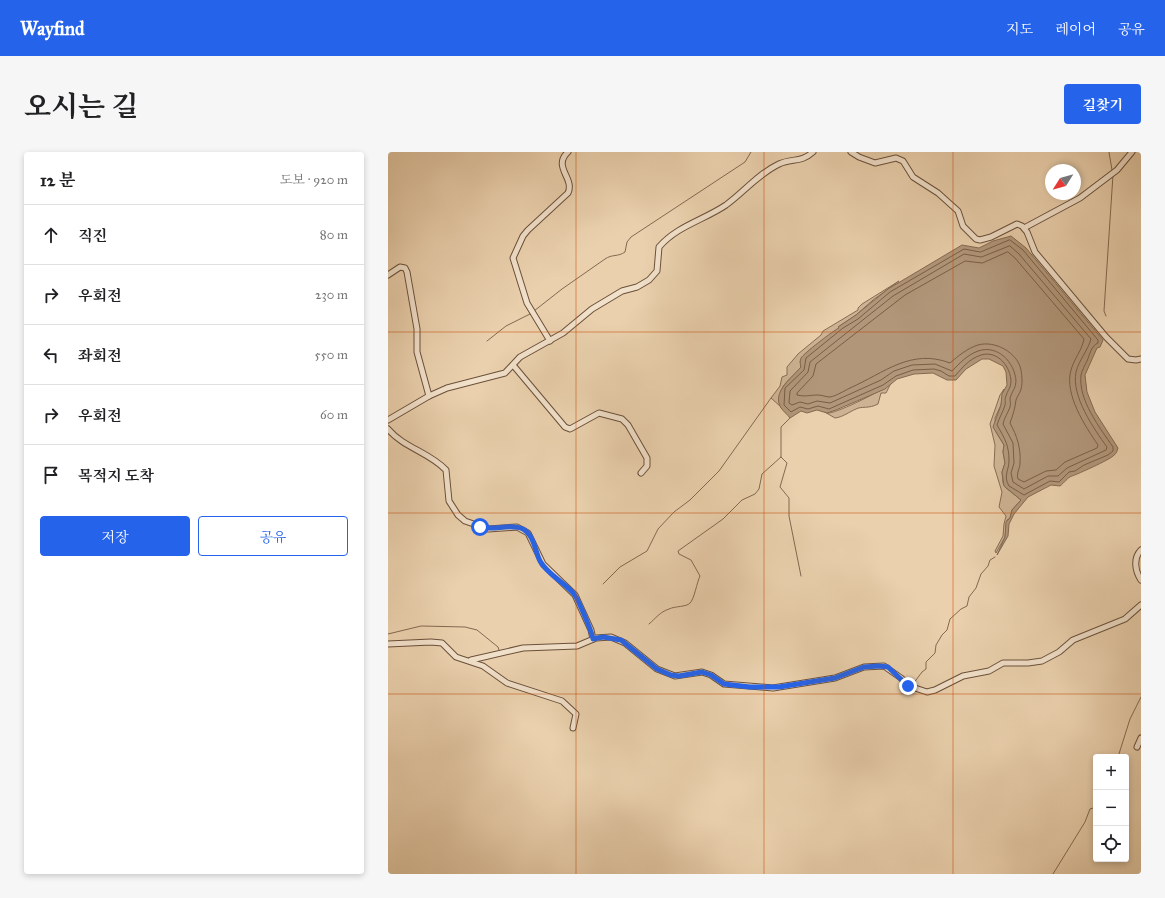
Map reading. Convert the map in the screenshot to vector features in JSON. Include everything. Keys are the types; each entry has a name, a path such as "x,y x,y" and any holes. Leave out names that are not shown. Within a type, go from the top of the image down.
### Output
{"street":[{"path":"550,341 527,303 513,258 523,236 568,192 568,180 562,167 564,158 568,152"},
{"path":"388,420 429,396 447,388 501,375 520,358 550,341 592,309 622,291 637,287 649,280 657,271 659,247 679,230 726,204 753,181 780,164 803,159 813,152"},
{"path":"851,152 860,158 875,163 896,158 903,161 913,177 938,193 958,211 962,226 976,239 980,240 995,236 1017,224 1024,228 1035,252 1106,337 1128,359 1141,359"},
{"path":"1024,228 1080,198 1117,170 1132,152"},
{"path":"388,275 400,267 405,268 407,272 417,329 417,352 429,396"},
{"path":"513,365 565,428 570,429 599,413 617,417 625,421 647,458 646,466 641,473"},
{"path":"388,428 402,442 433,460 446,470 449,501 461,519 488,529 517,527 528,533 543,564 575,595 591,630 593,639"},
{"path":"1141,550 1136,556 1135,561 1138,576 1141,580"},
{"path":"471,660 523,648 577,646 587,643 593,639 603,637 621,640 657,669 671,675 679,676 702,672 711,675 724,684 750,687 779,687 835,678 864,667 884,666 901,678 908,686 927,692 935,690 963,676 989,671 1003,663 1028,663 1042,661 1059,652 1073,640 1125,619 1141,605"},
{"path":"388,644 437,642 445,646 456,657 471,660 488,669 506,683 562,701 576,714 573,728"},
{"path":"1137,747 1141,738"}],"shaded area":[{"path":"899,281 808,351 800,361 801,367 788,380 782,389 780,394 781,407 771,398 780,386 782,377 787,375 787,367 798,354 821,335 823,331 858,310 862,304"},
{"path":"891,383 886,393 881,393 878,404 875,406 858,408 843,416 835,418 826,413 842,409 871,395"},
{"path":"1004,389 1001,405 995,418 996,432 1004,445 1003,452 1005,463 1002,472 1003,483 1006,488 1021,500 1012,510 1010,518 1007,520 1005,537 996,553 995,551 1003,536 1006,516 999,507 1002,492 994,466 995,445 990,424 1000,395"}],"water":[{"path":"1011,236 1026,248 1103,340 1100,347 1097,348 1085,375 1087,392 1095,412 1118,448 1116,454 1110,458 1070,477 1060,486 1051,485 1028,497 1014,514 1009,524 1008,536 997,555 1005,537 1006,522 1010,518 1012,510 1021,500 1004,486 1002,472 1005,463 1003,452 1004,445 993,427 1001,405 1002,394 1007,385 1006,372 1003,366 989,359 982,359 966,369 956,380 947,380 933,373 914,374 897,379 885,389 836,410 827,413 817,410 807,413 801,411 790,418 781,408 779,396 784,385 801,367 800,360 803,356 888,289 962,245 979,248 993,241"}],"waterway":[{"path":"534,311 562,289 605,259 625,252 627,242 631,237 745,162 751,152"},
{"path":"1109,152 1112,170"},
{"path":"1106,316 1104,311 1113,175"},
{"path":"487,341 506,326 530,314"},
{"path":"603,584 620,567 647,551 658,529 674,512 690,500 719,471 771,398"},
{"path":"649,624 666,610 686,605 691,601 700,576 691,560 679,554 678,551 723,519 742,500 755,494 759,489 762,474 781,457 781,427 790,418"},
{"path":"781,457 787,463 780,487 789,498 789,516 801,576"},
{"path":"913,684 926,669 926,662 935,653 936,645 947,630 950,619 961,609 967,606 969,597 976,588 981,574 988,566 990,560 995,557"},
{"path":"388,634 421,626 465,627 477,630 498,647 499,650"},
{"path":"1119,754 1130,719 1141,697"},
{"path":"1053,874 1085,822 1090,809 1093,808"}],"route":[{"path":"480,527 488,529 517,527 528,533 540,561 575,595 591,630 593,639 599,637 610,637 621,640 657,669 671,675 679,676 702,672 711,675 724,684 773,688 835,678 864,667 884,666 888,667 908,686"}]}
